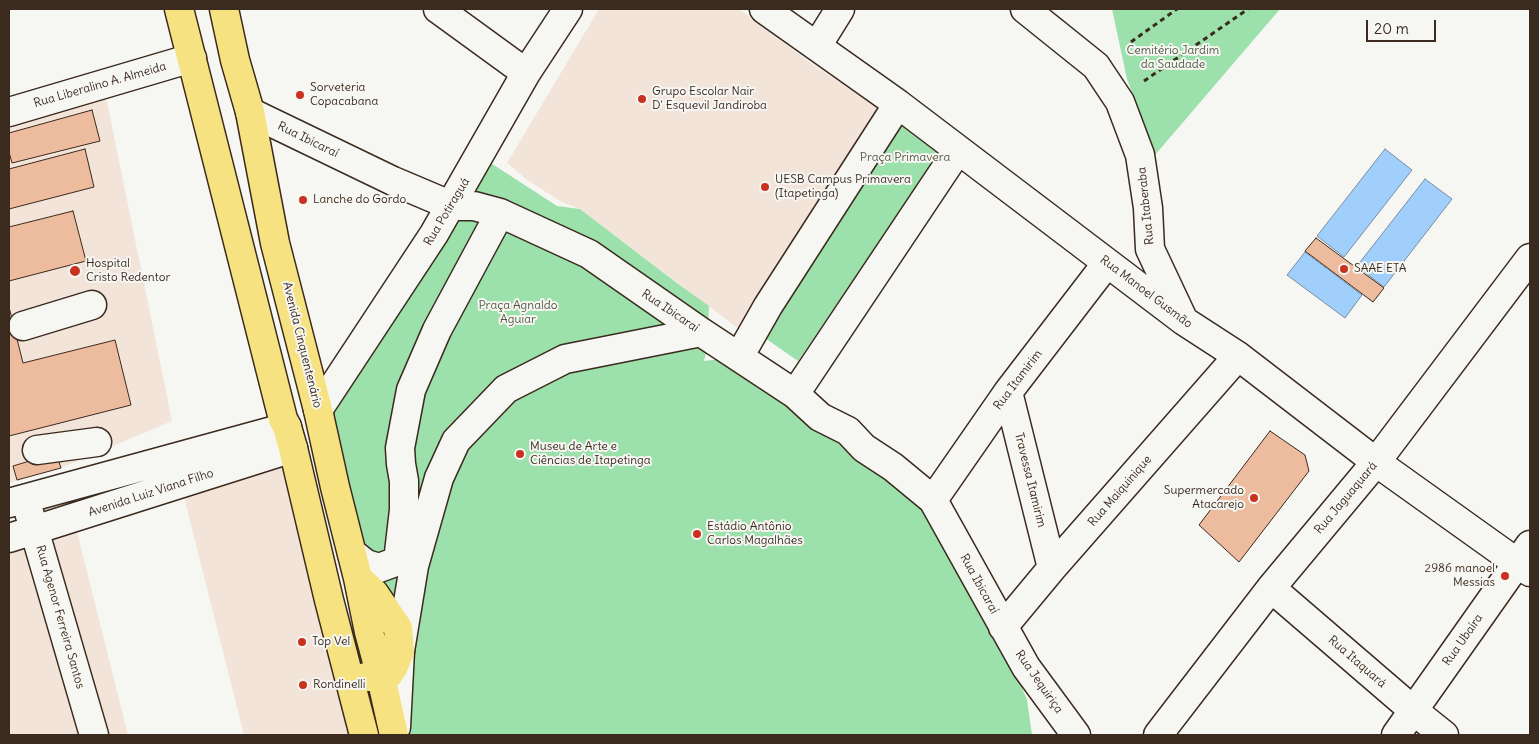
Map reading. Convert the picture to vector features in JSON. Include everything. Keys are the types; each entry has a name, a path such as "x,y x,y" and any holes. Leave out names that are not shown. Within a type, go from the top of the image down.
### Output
{"main road":[{"path":"179,9 283,420 334,569 356,667 366,677 381,677 388,674 394,666 400,651 398,628 355,565"},
{"name":"Avenida Cinquentenário","path":"224,9 235,60 250,112 275,243 318,410 369,632 395,735"},
{"path":"222,180 250,112"},
{"path":"293,449 364,735"}],"street":[{"path":"438,9 526,73"},
{"name":"Rua Potiraguá","path":"318,410 452,206 526,73 568,9"},
{"name":"Rua Manoel Gusmão","path":"764,9 898,104 1184,321 1238,356 1376,462 1526,560"},
{"path":"817,46 840,9"},
{"name":"Rua Itaberaba","path":"1025,9 1096,66 1120,102 1140,155 1148,208 1150,249 1184,321"},
{"name":"Rua Liberalino A. Almeida","path":"9,112 192,58"},
{"path":"739,357 768,306 898,104"},
{"name":"Rua Ibicaraí","path":"250,112 393,181 452,206 474,206 500,213 589,254 701,332 795,394 820,417 848,432 864,448 893,467 933,500 1003,627"},
{"path":"795,394 958,150"},
{"path":"355,565 366,564 380,568 398,561 404,510 404,481 400,448 411,390 438,330 500,213"},
{"name":"Rua Jaguaquará","path":"1158,735 1271,588 1376,462 1530,258"},
{"name":"Rua Itamirim","path":"933,500 1008,392 1107,263"},
{"path":"23,326 92,305"},
{"path":"395,735 400,651 414,566 439,478 456,441 506,389 565,359 701,332"},
{"name":"Rua Maiquinique","path":"1003,627 1052,568 1238,356"},
{"name":"Travessa Itamirim","path":"1008,392 1052,568"},
{"path":"37,450 97,442"},
{"name":"Avenida Luiz Viana Filho","path":"17,501 293,449"},
{"name":"Avenida Luiz Viana Filho","path":"9,538 293,449"},
{"path":"401,464 422,477 439,478"},
{"name":"Rua Agenor Ferreira Santos","path":"17,501 34,530 94,735"},
{"name":"Rua Ubaíra","path":"1396,735 1526,560"},
{"name":"Rua Itaquará","path":"1271,588 1444,735"},
{"name":"Rua Jequiriça","path":"1003,627 1026,667 1076,735"}],"path":[{"path":"1131,42 1177,9"},
{"path":"1144,81 1248,9"}],"shaded area":[{"path":"599,9 739,9 813,65 886,113 751,338 580,209 562,202 527,180 507,163"},
{"name":"Hospital Cristo Redentor","path":"105,92 172,421 61,468 9,483 9,120"},
{"path":"289,462 357,735 244,735 183,493"},
{"path":"75,524 128,735 9,735 9,543"}],"green space":[{"name":"Cemitério Jardim da Saudade","path":"1112,9 1280,9 1155,155 1127,79"},
{"name":"Praça Primavera","path":"897,122 942,149 798,361 765,338"},
{"name":"Estádio Antônio Carlos Magalhães","path":"483,158 557,206 580,209 709,306 707,349 704,361 739,357 933,500 1010,659 1027,700 1032,735 409,735 369,632 327,400"}],"water":[{"path":"1385,149 1412,170 1344,257 1317,236"},
{"path":"1425,179 1452,199 1384,287 1357,266"},
{"path":"1305,252 1362,295 1345,318 1287,275"}],"building":[{"path":"92,110 100,141 12,163 9,152 9,133"},
{"path":"85,149 94,187 9,209 9,169"},
{"path":"73,211 86,261 9,281 9,227"},
{"name":"SAAE ETA","path":"1316,238 1384,288 1373,302 1305,251"},
{"path":"9,307 23,363 115,340 131,405 9,436"},
{"name":"Supermercado Atacarejo","path":"1270,431 1305,455 1309,471 1239,562 1199,525"},
{"path":"56,453 61,468 17,480 13,466"}],"place":[{"name":"Sorveteria Copacabana","path":"300,95"},
{"name":"Grupo Escolar Nair D' Esquevil Jandiroba","path":"642,99"},
{"name":"UESB Campus Primavera (Itapetinga)","path":"765,187"},
{"name":"Lanche do Gordo","path":"303,200"},
{"name":"SAAE ETA","path":"1344,269"},
{"name":"Hospital Cristo Redentor","path":"75,271"},
{"name":"Museu de Arte e Ciências de Itapetinga","path":"520,454"},
{"name":"Supermercado Atacarejo","path":"1254,498"},
{"name":"Estádio Antônio Carlos Magalhães","path":"697,534"},
{"name":"2986 manoel Messias","path":"1505,576"},
{"name":"Top Vel","path":"302,642"},
{"name":"Rondinelli","path":"303,685"}],"park label":[{"name":"Praça Agnaldo Aguiar","path":"518,313"}]}
